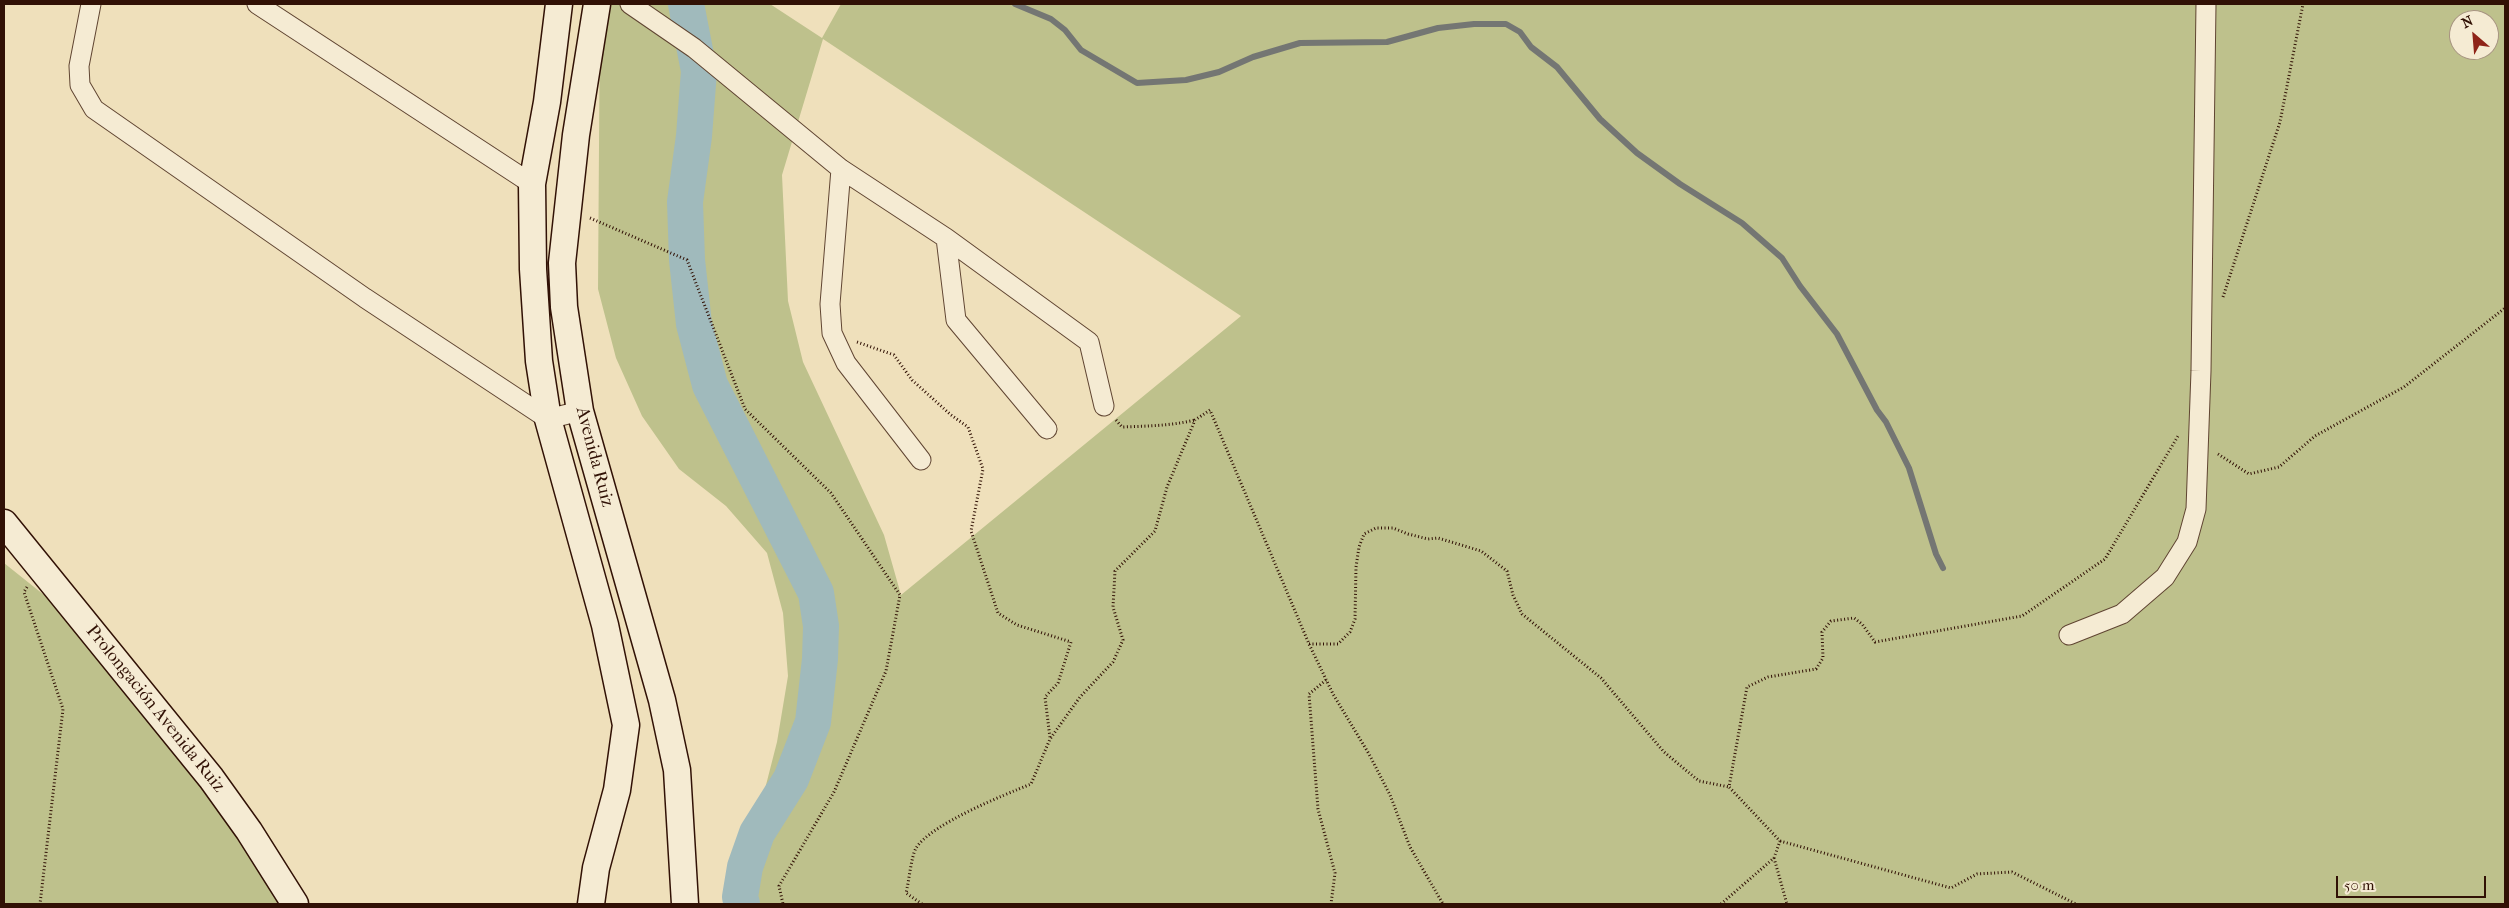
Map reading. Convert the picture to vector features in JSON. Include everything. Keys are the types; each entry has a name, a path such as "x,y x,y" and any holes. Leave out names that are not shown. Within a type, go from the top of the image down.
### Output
{"street":[{"path":"91,4 79,66 80,85 94,109 365,298 548,419 580,411"},
{"path":"259,4 532,184"},
{"name":"Avenida Ruiz","path":"559,4 547,102 532,184 532,269 538,342 548,419 605,625 626,725 617,790 596,868 591,904"},
{"name":"Avenida Ruiz","path":"597,4 576,135 562,263 564,307 580,411 662,700 677,770 685,904"},
{"path":"630,4 694,48 841,169 946,238 1088,342 1104,406"},
{"path":"2069,635 2122,614 2164,577 2187,542 2196,509 2206,4"},
{"path":"841,169 830,304 832,333 846,364 921,460"},
{"path":"946,238 956,320 1048,429"},
{"name":"Prolongación Avenida Ruiz","path":"4,523 42,567 211,778 250,831 295,904"}],"path":[{"path":"2221,302 2280,122 2303,4"},
{"path":"589,218 687,260 745,409 831,493 900,595 886,671 834,792 779,886 783,904"},
{"path":"1728,787 1747,688 1768,677 1816,669 1823,658 1822,632 1831,621 1854,618 1862,624 1875,642 2022,616 2105,559 2187,421 2212,450 2249,474 2279,467 2315,436 2404,387 2505,308"},
{"path":"832,333 894,355 912,380 951,415 968,427 983,469 971,531 998,613 1017,625 1071,642 1058,683 1045,697 1050,738"},
{"path":"1104,406 1122,427 1166,426 1195,420 1210,410 1308,644 1390,795 1410,848 1443,904"},
{"path":"922,904 906,894 916,848 931,834 982,804 1032,784 1050,738 1080,698 1113,662 1123,640 1113,607 1115,571 1155,531 1167,487 1195,420"},
{"path":"1308,644 1338,644 1350,632 1355,618 1354,595 1359,547 1364,534 1376,528 1393,528 1408,534 1428,539 1438,538 1481,551 1507,571 1513,595 1522,614 1601,678 1670,758 1698,781 1728,787 1780,841 1951,888 1977,874 2012,872 2076,904"},
{"path":"40,904 63,709 24,592 42,567"},
{"path":"1326,680 1309,694 1318,809 1335,873 1331,904"},
{"path":"1721,904 1774,858 1780,841"},
{"path":"1774,858 1786,904"}],"green space":[{"path":"600,4 770,4 822,38 841,4 2505,4 2505,904 739,904 745,867 777,742 788,676 783,613 767,553 726,506 679,469 642,416 616,358 598,289","holes":["823,39 1241,316 901,595 884,535 803,362 788,301 782,175"]},
{"path":"4,563 133,666 291,904 4,904"}],"waterway":[{"path":"686,4 699,71 694,136 685,202 687,260 694,324 710,385 816,593 821,626 820,659 813,722 791,779 757,833 745,867 740,897 742,904"},
{"path":"1015,4 1051,19 1065,30 1081,50 1137,83 1186,80 1219,72 1253,57 1300,43 1387,42 1438,28 1474,24 1506,24 1520,32 1531,47 1557,67 1600,119 1637,153 1680,184 1742,223 1782,258 1800,286 1837,334 1877,410 1886,422 1909,468 1936,554 1943,568"}]}
